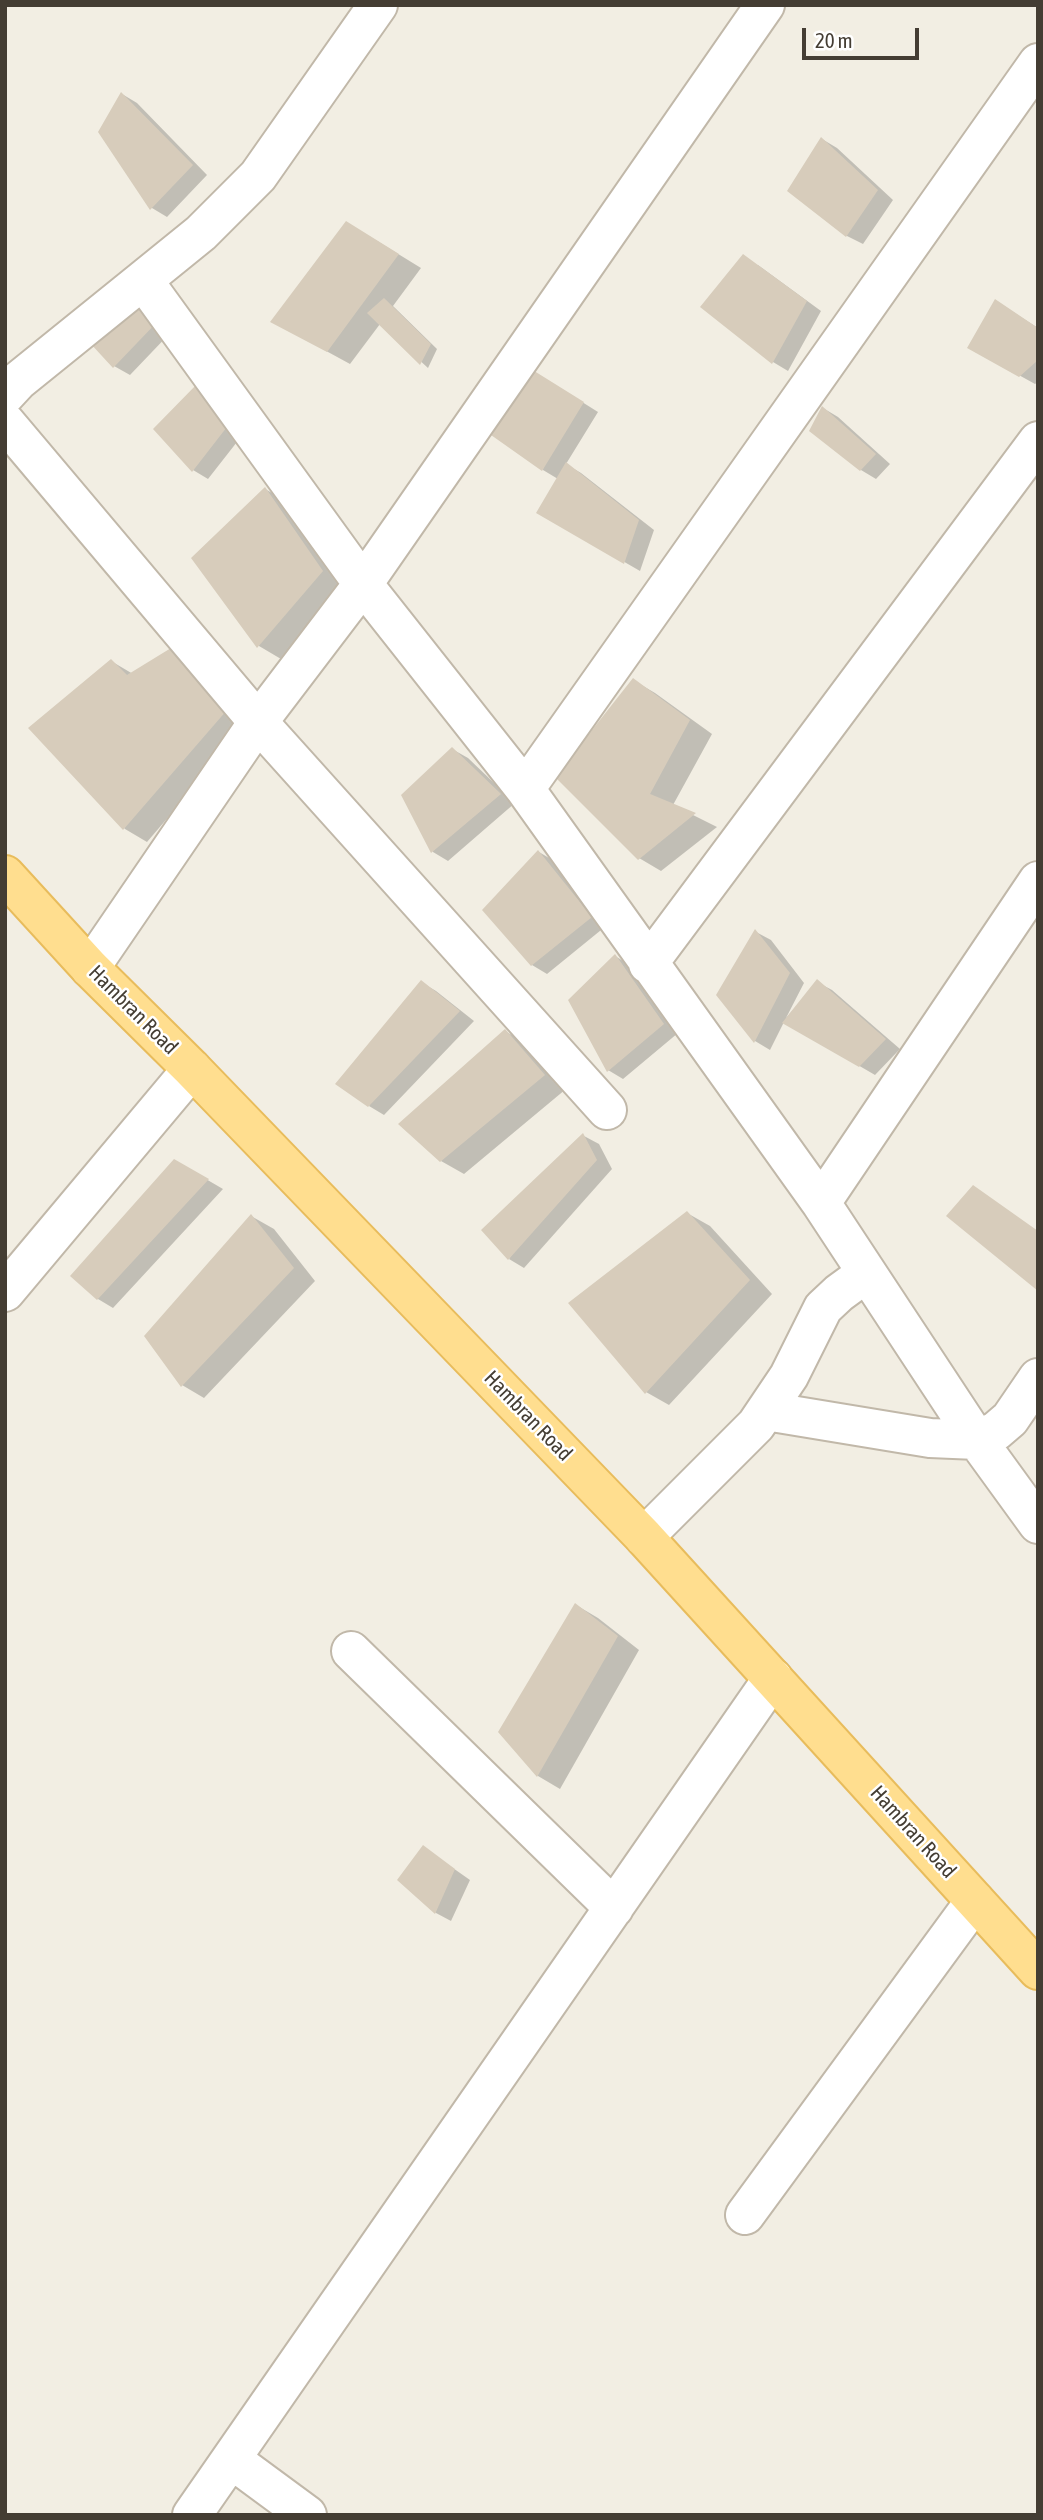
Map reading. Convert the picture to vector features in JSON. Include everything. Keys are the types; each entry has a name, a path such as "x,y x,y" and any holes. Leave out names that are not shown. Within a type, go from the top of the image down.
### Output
{"main road":[{"name":"Hambran Road","path":"5,875 90,968 192,1069 644,1537 1038,1970"}],"street":[{"path":"5,395 18,381 201,233 258,176 377,5"},
{"path":"90,968 258,722 363,584 765,5"},
{"path":"524,789 1038,63"},
{"path":"143,280 363,584 524,789 821,1203 865,1274 977,1440 1038,1524"},
{"path":"5,422 258,722 607,1110"},
{"path":"648,964 1038,441"},
{"path":"821,1203 1038,881"},
{"path":"5,1292 192,1069"},
{"path":"644,1537 756,1425 789,1376 823,1308 865,1274"},
{"path":"765,1411 930,1438 977,1440 996,1431 1010,1419 1038,1378"},
{"path":"351,1651 614,1908"},
{"path":"192,2515 773,1678"},
{"path":"745,2215 975,1901"},
{"path":"231,2459 307,2515"}],"building":[{"path":"121,92 193,165 150,210 98,132"},
{"path":"821,137 878,190 846,237 787,191"},
{"path":"346,221 399,254 327,352 270,322"},
{"path":"743,254 807,301 772,364 700,307"},
{"path":"138,297 159,320 113,368 90,343"},
{"path":"384,298 431,344 420,365 367,313"},
{"path":"995,299 1038,328 1038,360 1019,377 967,348"},
{"path":"531,369 584,402 542,471 491,435"},
{"path":"198,383 230,423 192,472 153,429"},
{"path":"822,406 876,454 860,471 809,431"},
{"path":"566,462 639,520 624,564 536,513"},
{"path":"265,487 323,571 257,648 191,558"},
{"path":"171,648 227,710 123,830 28,728 111,659 127,675"},
{"path":"633,678 690,720 650,794 696,813 638,860 555,777"},
{"path":"452,747 501,794 431,853 401,795"},
{"path":"538,850 592,917 531,966 482,910"},
{"path":"755,929 790,973 754,1043 716,995"},
{"path":"615,954 664,1024 607,1072 568,1000"},
{"path":"817,979 886,1039 859,1067 782,1023"},
{"path":"421,980 460,1011 368,1107 335,1084"},
{"path":"505,1029 545,1075 440,1162 398,1124"},
{"path":"583,1133 597,1160 508,1260 481,1230"},
{"path":"174,1159 209,1179 97,1300 70,1276"},
{"path":"973,1185 1038,1231 1038,1291 946,1216"},
{"path":"687,1211 750,1280 645,1394 568,1303"},
{"path":"251,1214 294,1268 181,1387 144,1336"},
{"path":"575,1603 618,1636 537,1777 498,1732"},
{"path":"423,1845 455,1869 435,1914 397,1880"}]}
